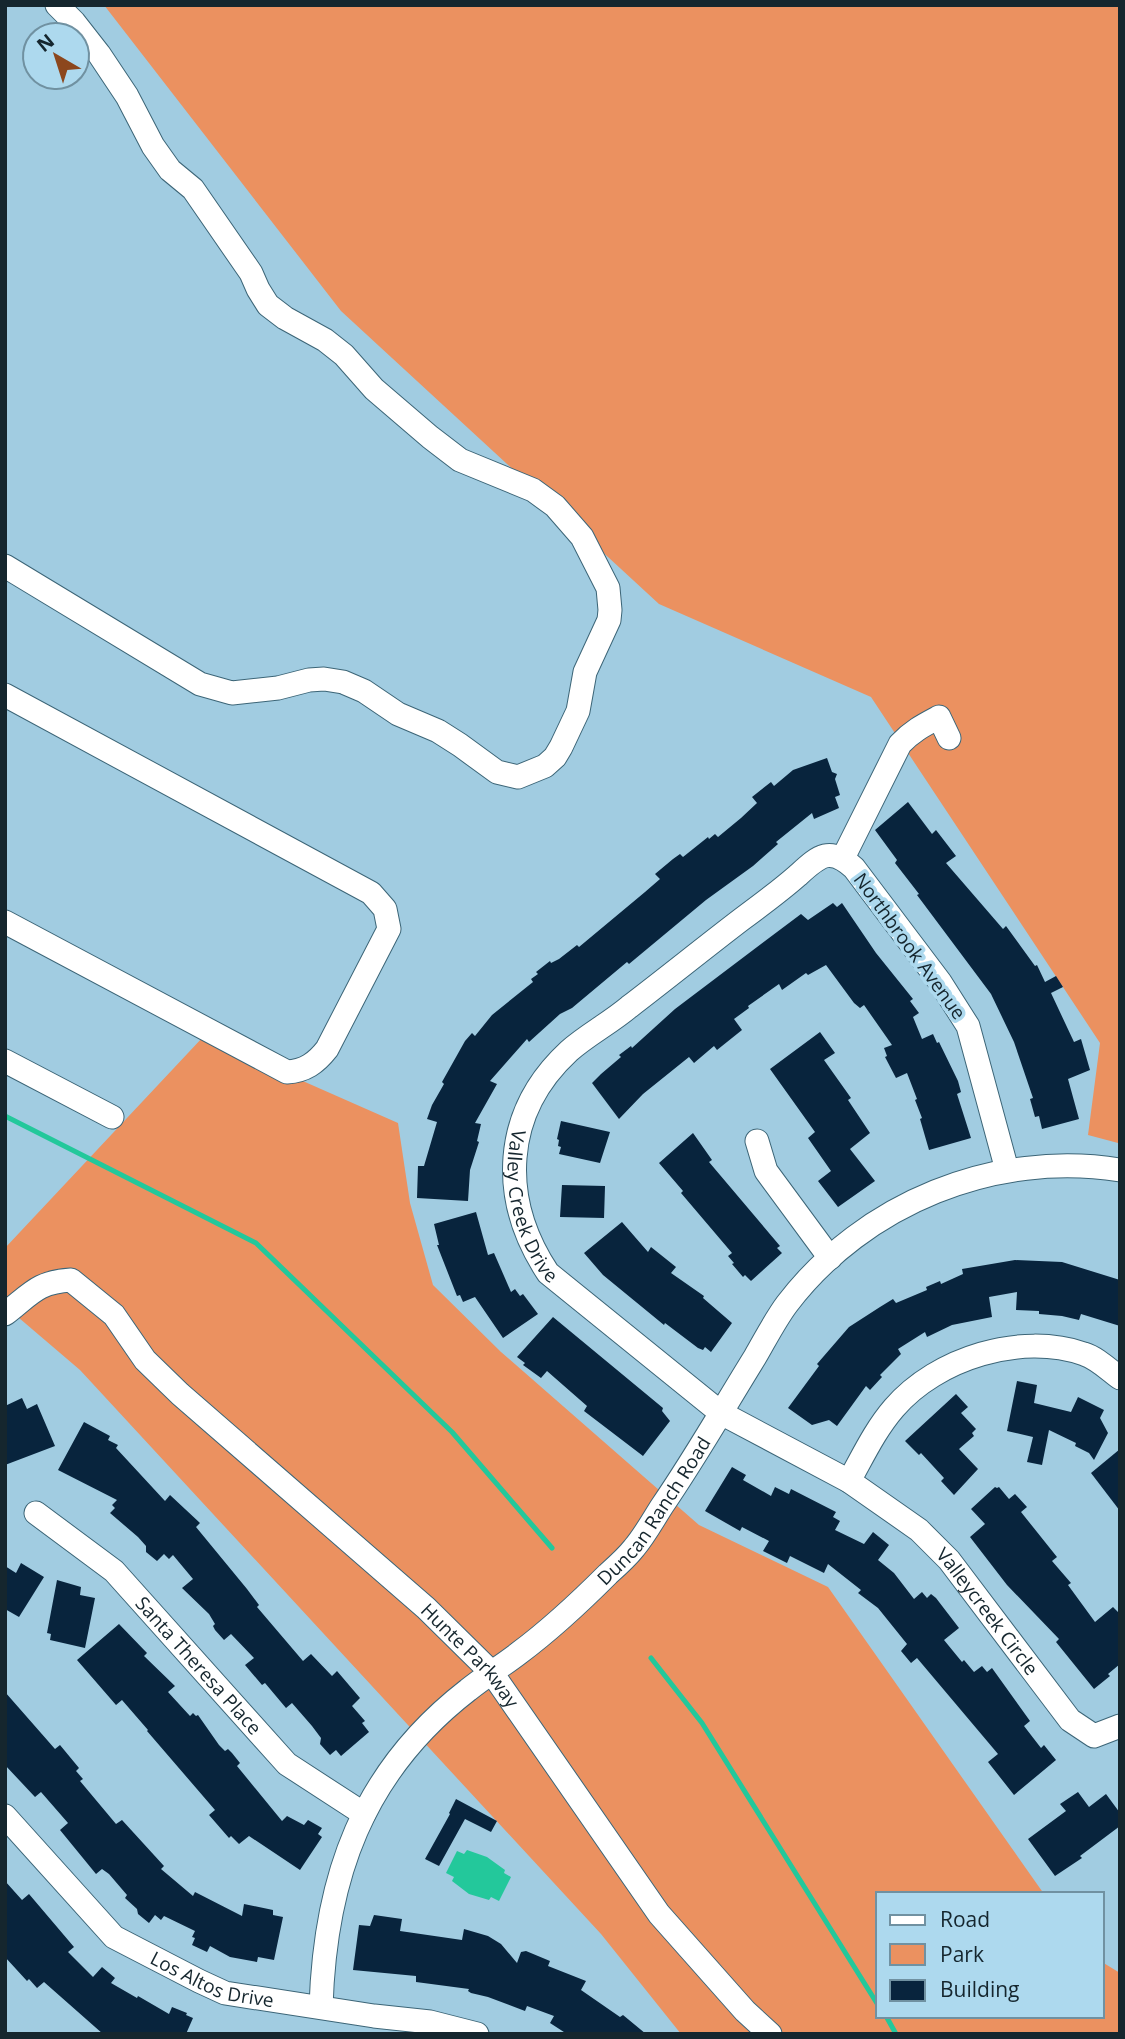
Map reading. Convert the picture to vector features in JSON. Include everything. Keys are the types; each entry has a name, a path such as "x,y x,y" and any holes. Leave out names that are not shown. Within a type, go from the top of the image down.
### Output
{"street":[{"path":"5,566 200,684 232,693 278,688 309,680 343,682 364,691 398,715 449,738 497,772 518,777 545,766 561,747 578,711 585,673 609,620 610,610 608,587 595,558 582,537 555,506 533,491 460,460 430,438 374,388 344,355 268,305 251,273 192,190 170,170 153,146 127,96 99,54 57,5"},
{"path":"5,695 371,892 384,909 389,929 327,1049 307,1068 299,1072 287,1072 5,922"},
{"path":"837,856 907,736 939,717 949,738"},
{"name":"Northbrook Avenue","path":"837,856 854,868 940,982 968,1026 1007,1170"},
{"name":"Valley Creek Drive","path":"721,1413 548,1273 531,1245 518,1205 513,1174 517,1139 533,1094 569,1052 783,887 816,858 837,856"},
{"path":"5,1061 113,1117"},
{"path":"757,1141 766,1171 830,1258"},
{"name":"Duncan Ranch Road","path":"321,2007 328,1920 342,1866 364,1814 393,1767 428,1725 583,1599 634,1548 683,1475 787,1304 830,1258 900,1208 952,1185 1007,1170 1059,1166 1120,1170"},
{"name":"Hunte Parkway","path":"5,1314 50,1281 71,1280 114,1315 145,1360 180,1394 426,1608 492,1673 659,1914 728,1993 770,2034"},
{"path":"849,1481 878,1427 893,1410 926,1380 966,1359 1006,1349 1047,1347 1087,1355 1120,1378"},
{"name":"Valleycreek Circle","path":"721,1413 849,1481 919,1530 949,1560 1070,1720 1094,1736 1120,1726"},
{"name":"Santa Theresa Place","path":"36,1513 114,1571 287,1764 364,1814"},
{"name":"Los Altos Drive","path":"5,1816 114,1937 199,1982 225,1993 429,2022 477,2034"}],"green space":[{"path":"104,5 1120,5 1118,1143 1088,1135 1100,1043 871,697 659,604 341,311"},
{"path":"203,1037 398,1123 410,1203 433,1285 501,1352 699,1525 828,1587 1043,1892 876,1892 876,2018 1104,2018 1104,1963 1120,1973 1120,2034 681,2034 601,1934 80,1370 5,1306 5,1248"}],"shaded area":[{"path":"467,1850 487,1857 511,1877 499,1901 469,1894 452,1881 454,1877 446,1873 457,1851 464,1854"}],"building":[{"path":"827,758 832,772 837,774 835,779 840,795 835,797 839,808 814,819 812,813 776,842 778,844 753,866 706,900 572,1008 560,1014 529,1042 527,1039 490,1081 497,1084 475,1123 481,1124 479,1142 470,1170 468,1201 417,1198 418,1166 424,1166 437,1122 427,1119 444,1084 442,1082 472,1033 475,1036 492,1015 533,982 531,979 538,974 536,972 577,945 579,947 645,892 660,879 655,874 673,859 680,854 683,857 708,837 709,839 715,834 718,837 741,818 757,803 752,797 771,782 774,786 793,770"},
{"path":"908,802 932,834 936,830 956,856 946,863 1003,929 1006,926 1035,966 1037,965 1045,982 1056,976 1063,987 1051,993 1074,1042 1081,1039 1090,1070 1068,1079 1079,1119 1042,1129 1039,1116 1035,1117 1030,1099 1033,1098 1014,1042 991,994 917,895 919,894 895,863 897,860 875,830"},
{"path":"833,903 837,907 842,903 876,953 913,999 910,1001 919,1013 913,1017 922,1039 933,1034 937,1043 939,1042 958,1081 961,1092 957,1094 971,1138 929,1150 915,1100 917,1099 907,1073 896,1078 885,1057 884,1048 892,1045 864,1005 860,1008 854,1003 826,965 808,975 806,973 782,990 779,984 748,1006 749,1008 734,1019 742,1030 717,1050 714,1046 694,1063 689,1057 643,1094 619,1119 592,1083 621,1057 619,1055 631,1046 632,1048 675,1009 801,914 808,920"},
{"path":"820,1032 835,1053 824,1060 851,1098 848,1100 870,1133 850,1149 875,1181 838,1207 818,1181 831,1171 808,1138 815,1132 770,1069"},
{"path":"561,1121 610,1132 600,1163 559,1154 561,1147 558,1146 557,1139"},
{"path":"693,1133 712,1160 709,1162 780,1246 777,1248 782,1253 751,1281 745,1275 743,1277 732,1264 734,1263 728,1256 732,1253 659,1163"},
{"path":"562,1185 605,1186 604,1218 560,1217"},
{"path":"476,1212 488,1255 494,1253 511,1292 515,1289 520,1296 523,1294 538,1314 503,1338 475,1297 463,1302 460,1295 457,1296 437,1245 434,1224"},
{"path":"622,1222 648,1252 651,1247 676,1267 671,1273 704,1296 703,1298 732,1323 711,1352 705,1347 703,1350 698,1348 665,1323 664,1325 603,1275 584,1253"},
{"path":"1015,1260 1062,1262 1120,1280 1120,1326 1081,1314 1079,1320 1039,1314 1039,1311 1016,1310 1017,1292 989,1297 992,1317 952,1325 927,1337 925,1332 898,1349 901,1354 880,1375 882,1377 870,1390 866,1386 837,1426 829,1420 812,1425 788,1408 819,1366 817,1364 849,1327 893,1299 896,1303 927,1290 926,1287 940,1281 941,1284 963,1274 962,1269"},
{"path":"553,1317 663,1408 662,1411 670,1421 643,1456 584,1411 587,1406 547,1371 541,1378 517,1357"},
{"path":"1017,1381 1037,1385 1034,1403 1071,1412 1078,1397 1104,1410 1100,1418 1108,1433 1094,1460 1089,1453 1075,1446 1076,1443 1049,1430 1042,1465 1027,1462 1033,1437 1007,1431"},
{"path":"956,1394 968,1407 961,1413 976,1429 972,1433 974,1436 959,1449 978,1469 954,1495 941,1481 944,1478 921,1453 919,1455 905,1441"},
{"path":"22,1398 27,1409 37,1404 55,1446 5,1465 5,1406"},
{"path":"84,1422 110,1436 108,1440 118,1445 116,1448 165,1501 170,1495 200,1523 196,1527 247,1589 259,1605 257,1607 303,1661 311,1654 332,1676 337,1671 360,1698 352,1706 365,1721 362,1723 369,1732 341,1756 336,1750 330,1755 320,1744 321,1738 292,1703 286,1708 265,1683 262,1685 245,1665 254,1658 231,1634 224,1640 215,1630 215,1624 209,1614 182,1588 193,1579 173,1555 169,1559 164,1554 157,1561 146,1552 146,1546 138,1537 110,1513 117,1500 58,1470"},
{"path":"1120,1449 1120,1511 1091,1473"},
{"path":"732,1467 746,1475 743,1480 771,1496 775,1487 789,1494 791,1489 836,1512 833,1517 840,1521 835,1530 864,1544 873,1532 889,1545 878,1560 894,1573 914,1599 922,1592 927,1598 931,1594 936,1598 959,1628 944,1640 974,1672 982,1666 987,1672 992,1668 1030,1721 1024,1726 1041,1748 1044,1745 1056,1760 1014,1795 988,1762 998,1754 917,1658 911,1663 901,1651 907,1644 878,1608 858,1593 861,1590 828,1564 824,1573 790,1556 787,1563 763,1551 769,1541 742,1527 740,1531 705,1511"},
{"path":"995,1487 999,1487 1009,1499 1015,1494 1027,1507 1021,1512 1057,1557 1052,1561 1071,1583 1068,1585 1095,1622 1113,1607 1120,1614 1120,1664 1094,1689 1056,1642 1059,1639 1007,1585 970,1537 985,1524 971,1509"},
{"path":"21,1563 44,1577 19,1617 5,1609 5,1566 16,1573"},
{"path":"57,1580 81,1587 80,1595 95,1598 85,1648 50,1640 51,1634 47,1633"},
{"path":"119,1624 147,1653 144,1656 175,1686 168,1692 190,1716 193,1713 198,1715 219,1745 232,1753 240,1763 237,1766 282,1821 287,1816 304,1825 308,1820 322,1828 318,1834 322,1837 300,1870 249,1836 239,1844 231,1836 229,1838 209,1815 215,1810 148,1730 122,1700 116,1705 77,1660"},
{"path":"5,1692 55,1749 60,1745 79,1768 76,1771 83,1779 80,1781 116,1824 122,1820 164,1866 161,1869 193,1896 195,1892 242,1916 244,1904 273,1910 273,1915 283,1917 274,1960 258,1957 257,1962 230,1957 210,1946 207,1952 192,1945 195,1931 164,1916 161,1920 155,1915 149,1923 138,1914 137,1909 125,1898 127,1895 109,1874 102,1869 96,1874 60,1830 68,1823 41,1792 35,1797 5,1765"},
{"path":"1078,1792 1089,1807 1106,1794 1120,1813 1120,1826 1080,1856 1082,1858 1055,1876 1028,1839 1066,1811 1060,1804"},
{"path":"456,1799 497,1821 491,1832 465,1819 439,1866 425,1859"},
{"path":"5,1881 22,1900 29,1894 74,1947 68,1952 93,1977 102,1967 115,1978 111,1983 137,1998 138,1996 169,2014 172,2007 193,2018 186,2034 103,2034 44,1982 37,1988 29,1979 27,1981 5,1957"},
{"path":"374,1915 402,1919 400,1931 462,1940 464,1929 488,1936 501,1944 517,1963 521,1952 526,1951 550,1961 548,1966 586,1981 581,1990 620,2017 623,2015 646,2034 567,2034 550,2023 554,2016 527,2006 525,2011 471,1993 469,1989 416,1982 416,1976 353,1970 359,1925 370,1926"}],"waterway":[{"path":"5,1116 256,1243 452,1432 552,1548"},
{"path":"651,1658 702,1723 876,2002"},
{"path":"887,2018 896,2034"}]}
